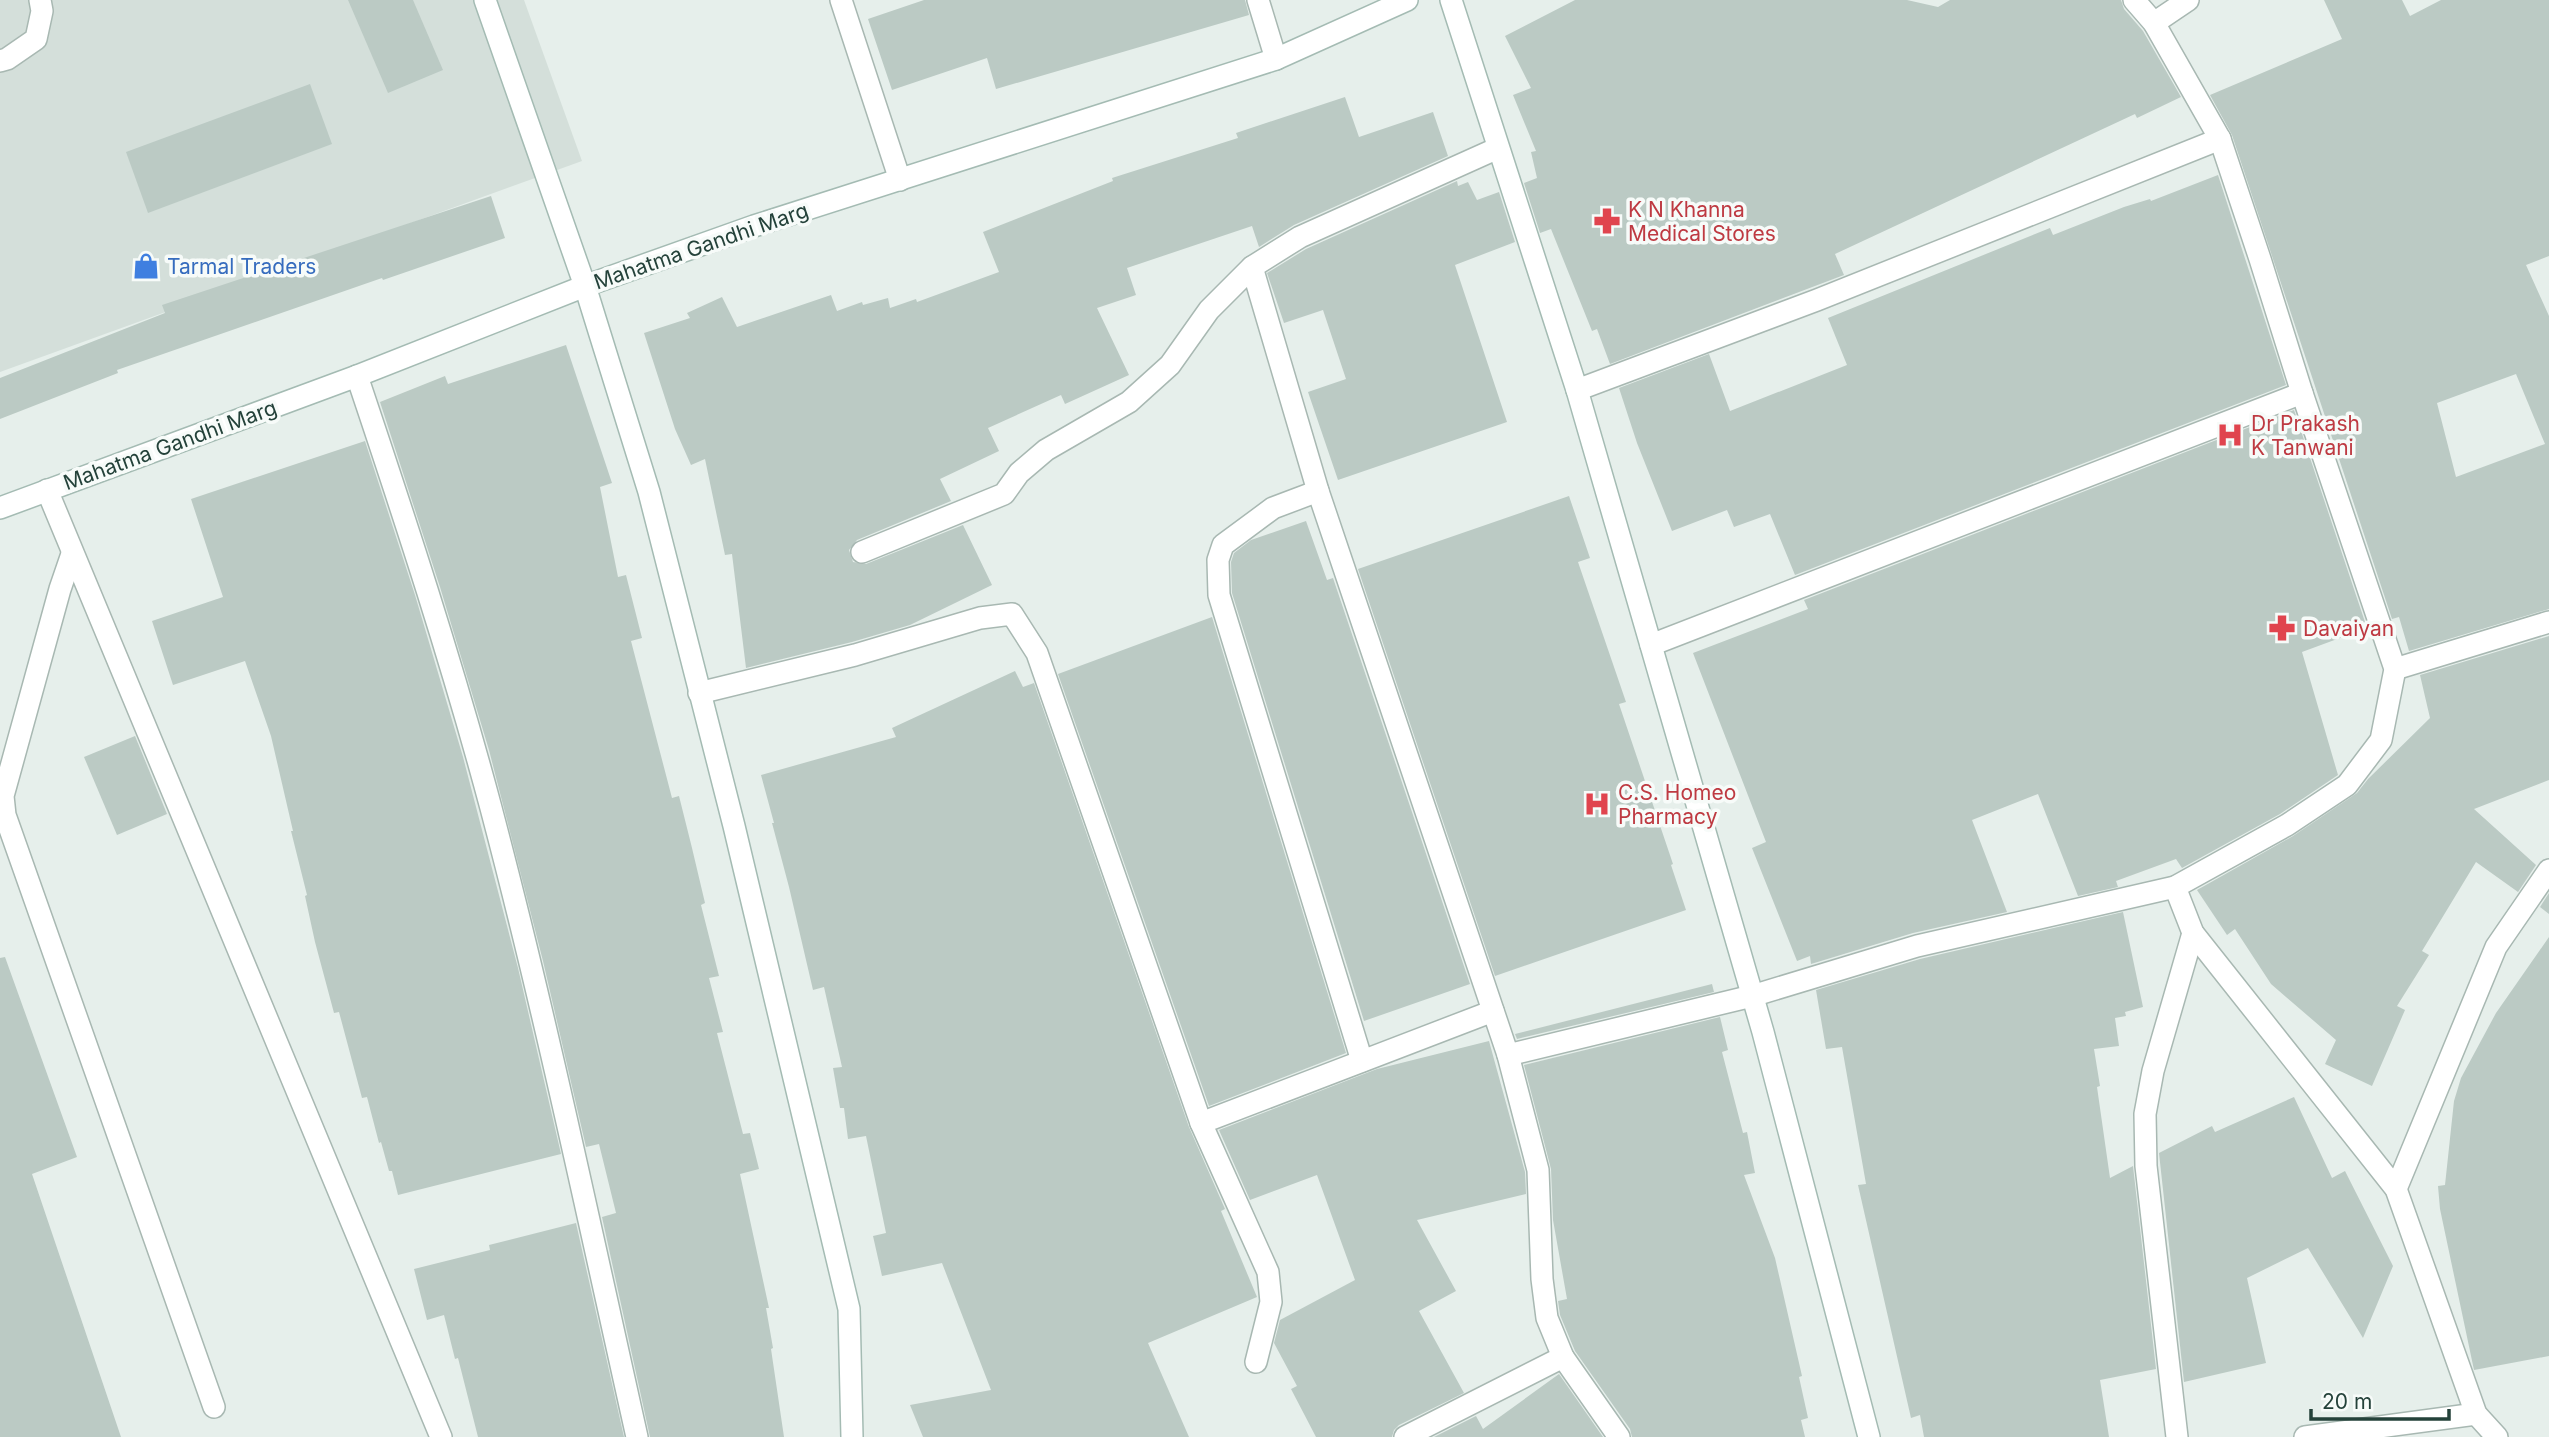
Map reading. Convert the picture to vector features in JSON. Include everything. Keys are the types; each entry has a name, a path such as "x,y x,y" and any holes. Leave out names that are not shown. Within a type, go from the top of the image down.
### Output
{"street":[{"path":"0,61 36,39 42,11 40,0"},
{"path":"485,0 585,286 649,492 734,827 849,1309 852,1437"},
{"path":"841,0 900,180"},
{"path":"1258,0 1276,59"},
{"name":"Mahatma Gandhi Marg","path":"0,508 357,376 585,286 754,226 1276,59 1407,0"},
{"path":"1451,0 1577,390 1752,996 1869,1437"},
{"path":"1508,1055 1752,996 1917,946 2175,887 2287,825 2347,785 2381,740 2395,669 2220,139 2154,23 2134,0"},
{"path":"2154,23 2188,0"},
{"path":"1577,390 1817,300 2220,139"},
{"path":"862,552 1004,494 1019,473 1046,450 1129,402 1170,365 1209,310 1252,267 1300,237 1498,148"},
{"path":"1252,267 1318,491 1508,1055 1538,1171 1542,1279 1547,1318 1563,1357 1619,1437"},
{"path":"357,376 409,529 490,806 529,957 637,1437"},
{"path":"1651,645 2302,393"},
{"path":"47,490 441,1437"},
{"path":"1318,491 1273,508 1223,545 1218,560 1219,594 1363,1061"},
{"path":"72,554 2,797 5,815 214,1407"},
{"path":"699,693 855,655 979,618 1012,614 1037,653 1201,1123 1268,1272 1271,1302 1256,1362"},
{"path":"2395,669 2549,622"},
{"path":"2396,1189 2496,947 2549,870"},
{"path":"2175,887 2193,933 2396,1189 2476,1414 2497,1437"},
{"path":"2177,1437 2146,1166 2145,1114 2153,1072 2193,933"},
{"path":"1201,1123 1493,1012"},
{"path":"1405,1437 1563,1357"},
{"path":"2305,1437 2476,1414"}],"shaded area":[{"name":"Tarmal Traders","path":"0,0 524,0 582,161 0,372"}],"building":[{"path":"348,0 413,0 443,70 388,93"},
{"path":"924,0 1245,0 1249,15 996,89 987,58 892,90 868,19"},
{"path":"1575,0 1907,0 1938,7 1950,0 2121,0 2124,9 2143,31 2181,97 2137,118 2135,114 1835,254 1844,275 1610,364 1597,329 1592,331 1551,229 1540,233 1524,183 1537,178 1531,152 1536,151 1513,95 1531,88 1505,36"},
{"path":"2324,0 2402,0 2410,16 2441,0 2549,0 2549,256 2526,265 2549,316 2549,609 2409,651 2399,617 2392,619 2232,135 2210,95 2342,39","holes":["2516,374 2545,444 2456,477 2437,403"]},
{"path":"310,84 332,144 148,213 126,152"},
{"path":"1345,97 1359,137 1433,112 1448,156 1294,225 1259,247 1252,226 1127,268 1136,295 1097,308 1129,375 1065,404 1061,395 988,428 999,451 940,479 951,501 857,540 849,550 853,562 866,564 963,525 992,585 910,625 746,668 732,554 725,555 705,459 691,465 675,429 644,333 690,318 687,313 722,297 737,327 831,295 837,311 862,302 863,305 888,298 890,308 916,299 917,302 999,272 983,232 1113,181 1112,178 1238,138 1236,133"},
{"path":"2218,175 2286,385 1795,575 1770,514 1734,527 1727,510 1672,531 1637,443 1619,388 1709,354 1730,411 1847,365 1828,318 2050,228 2053,235"},
{"path":"1457,181 1458,186 1468,182 1477,200 1499,192 1515,242 1455,265 1507,422 1338,480 1308,392 1346,379 1323,310 1284,323 1267,273 1306,249"},
{"path":"491,196 505,238 117,370 118,373 0,419 0,378 165,313 162,305"},
{"path":"566,345 612,483 600,487 618,577 626,575 642,638 631,641 672,798 679,796 692,848 705,903 701,905 719,976 709,978 723,1032 717,1033 743,1134 750,1133 759,1169 740,1174 769,1308 766,1308 784,1437 650,1437 602,1217 616,1213 599,1144 586,1147 543,961 489,750 380,402 445,376 448,384"},
{"path":"2294,410 2367,628 2302,652 2338,775 2280,814 2182,868 2176,859 2116,881 2118,887 2078,896 2038,794 1972,820 2007,912 1913,933 1811,964 1810,956 1797,961 1752,848 1766,842 1693,653 1808,609 1804,600"},
{"path":"365,441 415,595 463,757 518,968 561,1154 398,1195 392,1171 389,1171 381,1142 379,1143 367,1097 362,1098 339,1012 334,1013 315,942 271,736 245,661 173,685 152,621 223,597 191,499"},
{"path":"1569,496 1590,558 1578,562 1626,702 1619,704 1686,910 1495,976 1358,569"},
{"path":"1306,521 1327,580 1333,578 1470,984 1364,1021 1232,593 1231,562 1234,553 1251,540"},
{"path":"1212,617 1346,1053 1209,1106 1058,674"},
{"path":"2549,636 2549,780 2474,809 2536,865 2518,892 2476,862 2422,951 2429,955 2397,1006 2405,1010 2372,1086 2325,1064 2336,1040 2271,984 2235,929 2227,935 2197,890 2293,836 2357,793 2430,718 2420,675"},
{"path":"1015,671 1023,687 1034,683 1189,1127 1225,1209 1221,1211 1257,1297 1148,1343 1189,1437 923,1437 910,1405 991,1390 942,1263 882,1276 873,1236 886,1233 866,1136 848,1139 844,1108 840,1108 833,1068 842,1067 824,987 813,990 761,775 896,737 892,728"},
{"path":"135,736 167,814 117,835 84,757"},
{"path":"2549,893 2549,914 2540,907"},
{"path":"2123,912 2143,1007 2125,1012 2126,1016 2115,1018 2119,1046 2094,1049 2110,1178 2133,1166 2156,1369 2100,1380 2109,1437 1924,1437 1920,1415 1911,1418 1858,1185 1866,1184 1842,1047 1826,1049 1816,990 1920,959"},
{"path":"2549,937 2549,1356 2474,1370 2440,1209 2438,1186 2445,1185 2454,1101 2461,1078 2496,1013"},
{"path":"5,957 77,1157 32,1174 121,1437 0,1437 0,958"},
{"path":"1712,984 1714,992 1517,1039 1515,1034"},
{"path":"1720,1017 1728,1050 1722,1052 1743,1133 1747,1132 1755,1173 1744,1175 1775,1258 1802,1376 1799,1377 1808,1418 1801,1420 1805,1437 1632,1437 1630,1429 1575,1351 1560,1315 1558,1301 1567,1299 1553,1220 1551,1169 1524,1065"},
{"path":"1489,1041 1525,1172 1526,1194 1417,1220 1456,1291 1419,1311 1464,1393 1399,1425 1392,1437 1316,1437 1291,1389 1297,1386 1274,1343 1280,1320 1355,1280 1317,1175 1250,1200 1219,1130 1377,1069"},
{"path":"2294,1097 2332,1178 2345,1171 2393,1266 2363,1338 2308,1248 2247,1278 2266,1363 2184,1382 2159,1153 2212,1126 2215,1132"},
{"path":"576,1223 624,1437 478,1437 444,1315 427,1320 414,1269 490,1250 489,1245"},
{"path":"1559,1374 1603,1437 1434,1437 1476,1416 1483,1429"}],"place":[{"name":"K N Khanna Medical Stores","path":"1607,221"},
{"name":"Tarmal Traders","path":"146,266"},
{"name":"Dr Prakash K Tanwani","path":"2230,435"},
{"name":"Davaiyan","path":"2282,628"},
{"name":"C.S. Homeo Pharmacy","path":"1597,804"}]}
